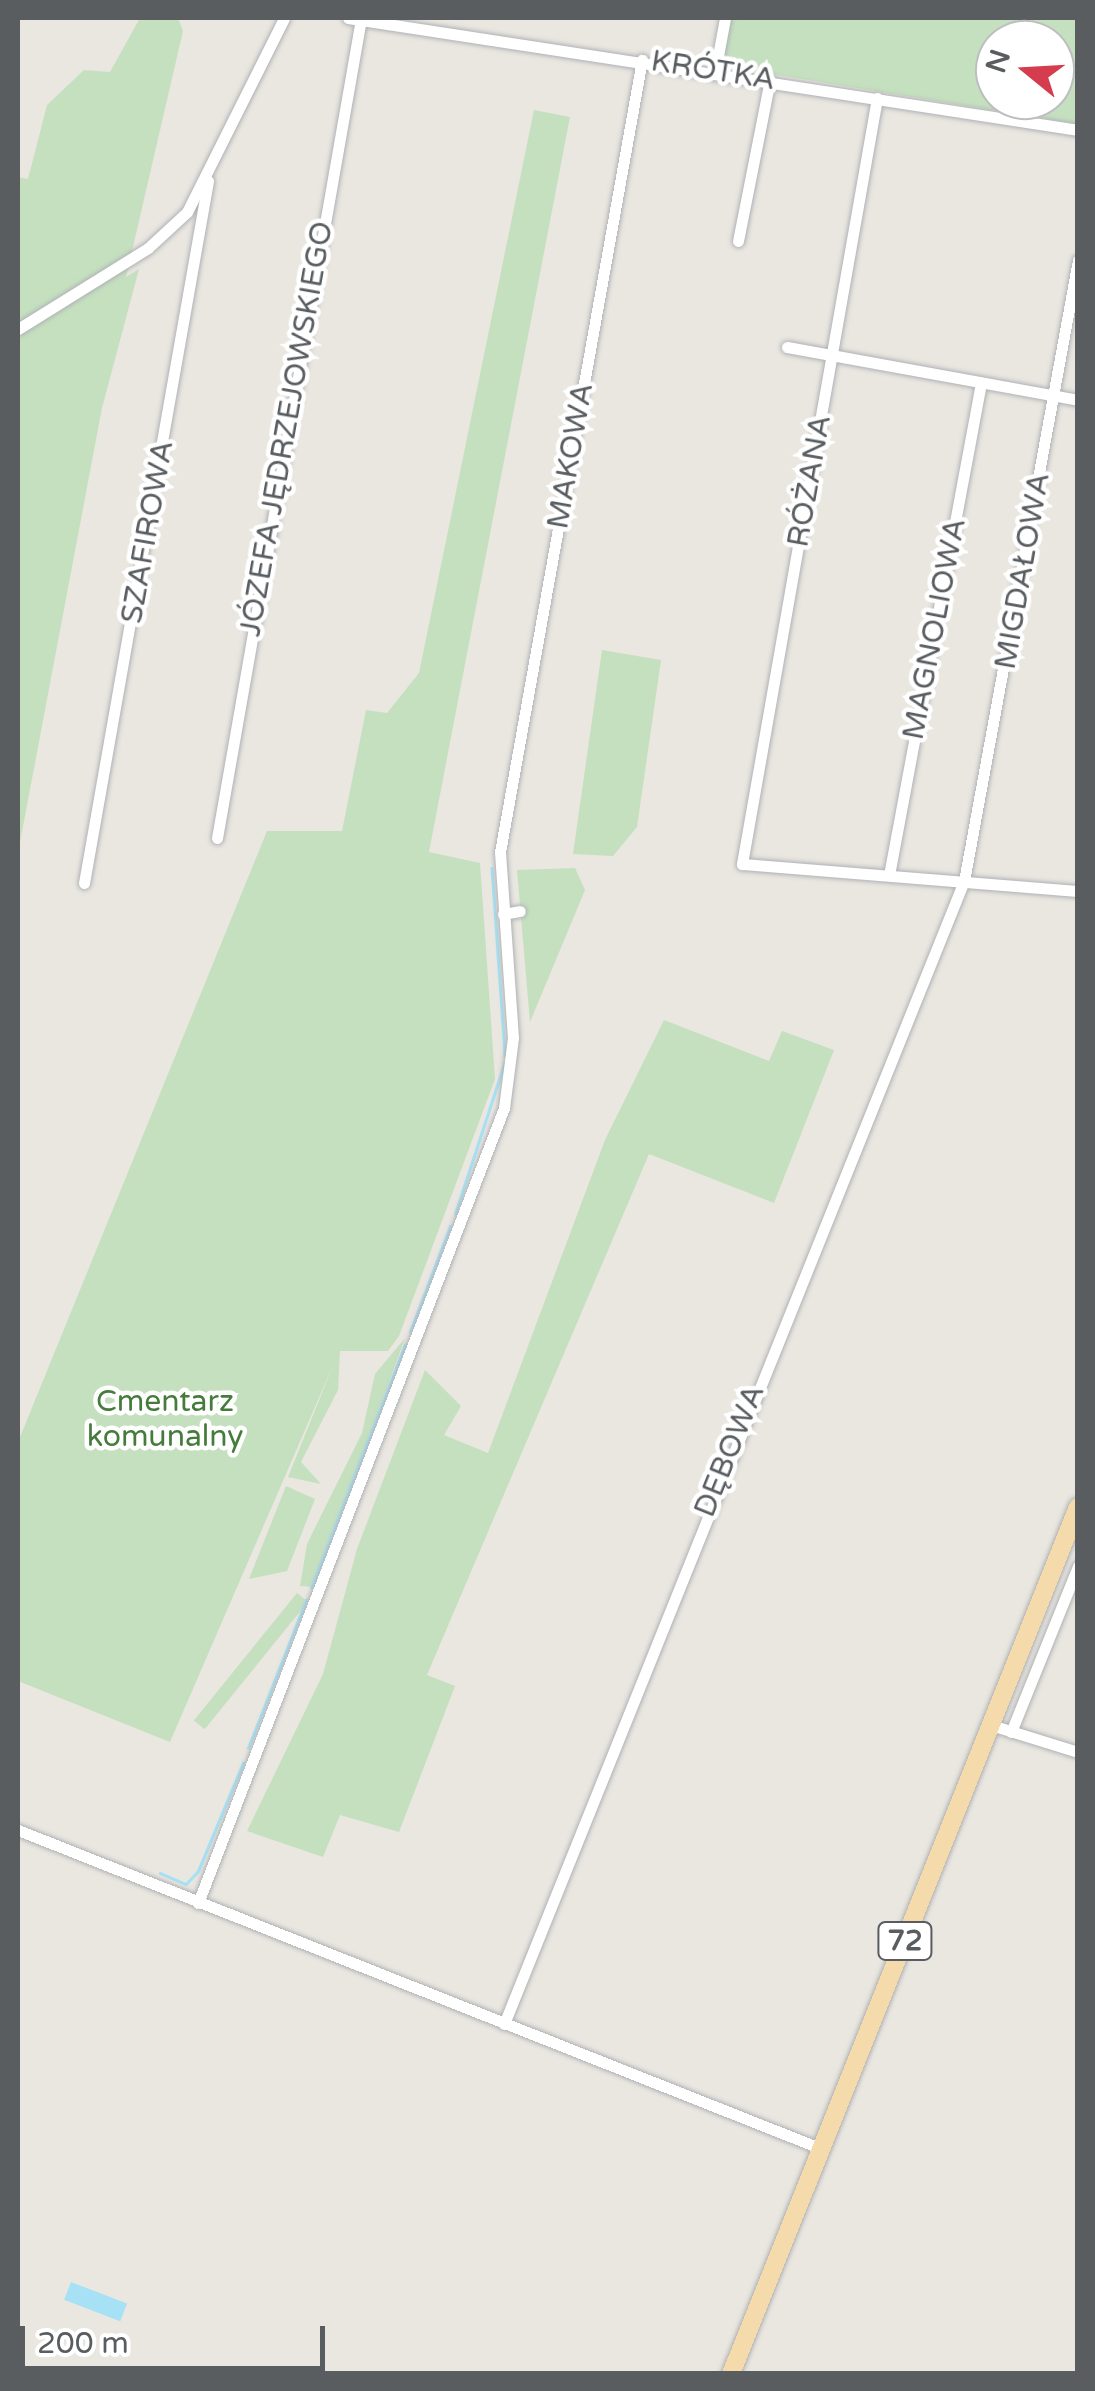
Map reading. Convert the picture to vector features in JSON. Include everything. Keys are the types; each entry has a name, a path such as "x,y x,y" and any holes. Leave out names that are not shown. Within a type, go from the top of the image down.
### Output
{"main road":[{"name":"72","path":"732,2374 1078,1508"}],"street":[{"path":"18,330 148,248 208,181 284,18"},
{"name":"KRÓTKA","path":"354,18 1078,130"},
{"name":"JÓZEFA JĘDRZEJOWSKIEGO","path":"216,838 354,18"},
{"path":"715,72 725,18"},
{"name":"MAKOWA","path":"198,1902 511,1072 500,852 642,60"},
{"path":"738,242 770,80"},
{"name":"RÓŻANA","path":"877,98 742,864 889,875"},
{"name":"SZAFIROWA","path":"84,883 208,181"},
{"name":"MIGDAŁOWA","path":"964,880 1078,260"},
{"path":"786,346 1078,400"},
{"name":"MAGNOLIOWA","path":"889,875 981,384"},
{"path":"889,875 1078,891"},
{"name":"DĘBOWA","path":"504,2024 964,880"},
{"path":"502,914 520,911"},
{"path":"1010,1732 1078,1566"},
{"path":"991,1725 1078,1752"},
{"path":"18,1830 822,2149"}],"green space":[{"path":"140,18 178,18 183,31 126,277 139,269 102,408 18,853 18,177 28,179 47,105 84,70 110,72"},
{"path":"725,18 1077,18 1077,124 1053,120 1075,120 1075,20 975,20 975,107 717,65"},
{"name":"Cmentarz komunalny","path":"534,110 570,117 429,852 480,863 495,1079 399,1336 388,1351 340,1351 338,1390 301,1462 321,1484 288,1477 334,1363 170,1742 18,1681 18,1442 267,831 342,831 366,710 387,713 419,673"},
{"path":"602,650 661,660 637,827 613,856 573,854"},
{"path":"575,868 585,890 530,1022 517,870"},
{"path":"664,1020 769,1061 782,1031 834,1050 774,1203 649,1154 427,1675 455,1686 399,1832 340,1815 323,1857 247,1831 323,1674 357,1549 425,1370 461,1406 444,1435 488,1453 605,1140"},
{"path":"405,1338 314,1587 300,1586 307,1544 362,1433 375,1374"},
{"path":"286,1486 315,1499 287,1571 249,1579"},
{"path":"297,1593 308,1602 205,1729 194,1720"}],"water":[{"path":"71,2282 127,2304 120,2321 64,2300"}],"waterway":[{"path":"492,868 505,1056"},
{"path":"455,1214 504,1064"},
{"path":"410,1332 450,1226"},
{"path":"311,1588 405,1344"},
{"path":"248,1748 306,1600"},
{"path":"160,1873 186,1884 198,1871 243,1763"}]}
